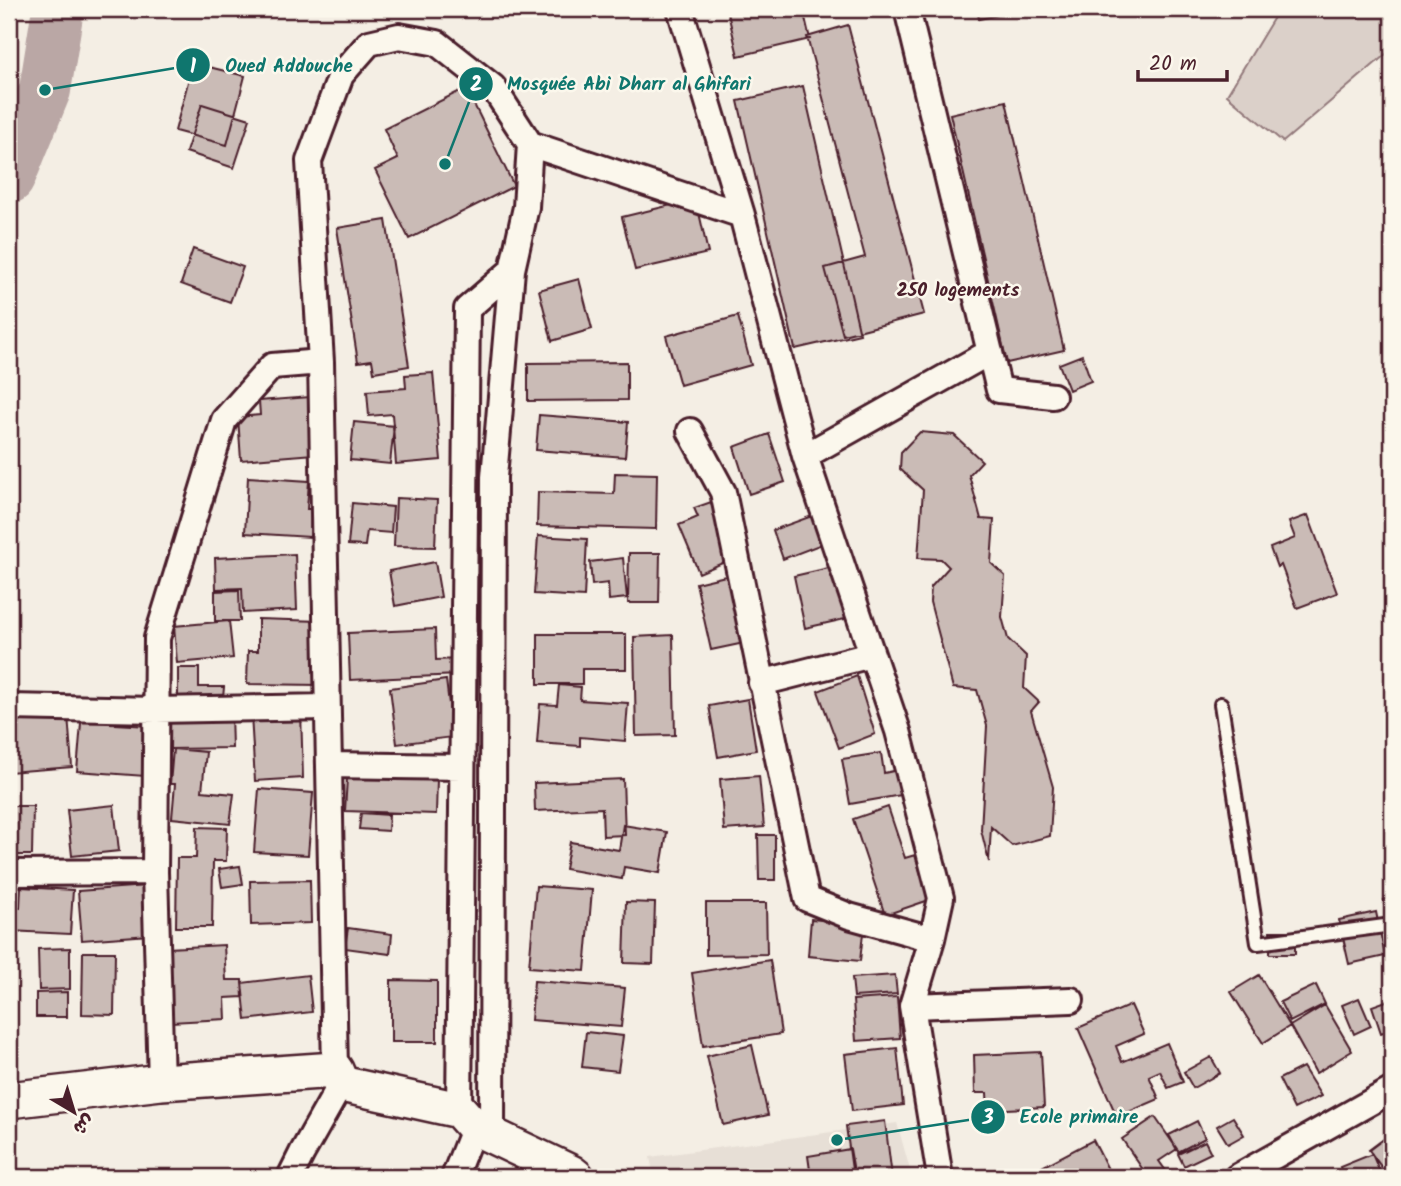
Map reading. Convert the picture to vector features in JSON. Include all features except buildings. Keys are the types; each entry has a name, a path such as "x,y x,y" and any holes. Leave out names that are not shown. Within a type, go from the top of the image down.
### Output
{"street":[{"path":"680,9 743,215 805,456 898,731 941,898 912,1006 940,1177"},
{"path":"907,9 999,390 1053,396"},
{"path":"290,1177 338,1077 327,707 321,362 309,161 341,75 369,43 399,36 438,43 492,87 530,144 526,207 512,270 494,477 475,1124 454,1177"},
{"path":"530,144 743,215"},
{"path":"475,1124 463,767 467,309 512,270"},
{"path":"805,456 990,352"},
{"path":"161,1082 155,872 157,638 224,420 272,366 321,362"},
{"path":"690,431 723,492 807,899 849,916 932,939"},
{"path":"466,478 494,477"},
{"path":"761,682 872,654"},
{"path":"9,707 156,710 327,707"},
{"path":"329,765 463,767"},
{"path":"9,873 155,872"},
{"path":"912,1006 1071,1000"},
{"path":"9,1100 161,1082 338,1077 475,1124 576,1177"},
{"path":"1237,1177 1392,1090"}],"lane":[{"path":"1221,704 1258,943 1392,925"}],"shaded area":[{"path":"1279,9 1392,9 1392,49 1283,142 1227,95"},
{"path":"897,1123 912,1177 654,1177 650,1157"}],"waterway":[{"path":"9,178 45,90 58,9"}],"place":[{"name":"Oued Addouche","path":"45,90"},
{"name":"Mosquée Abi Dharr al Ghifari","path":"445,164"},
{"name":"Ecole primaire","path":"837,1140"}],"district":[{"name":"250 logements","path":"958,291"}]}
